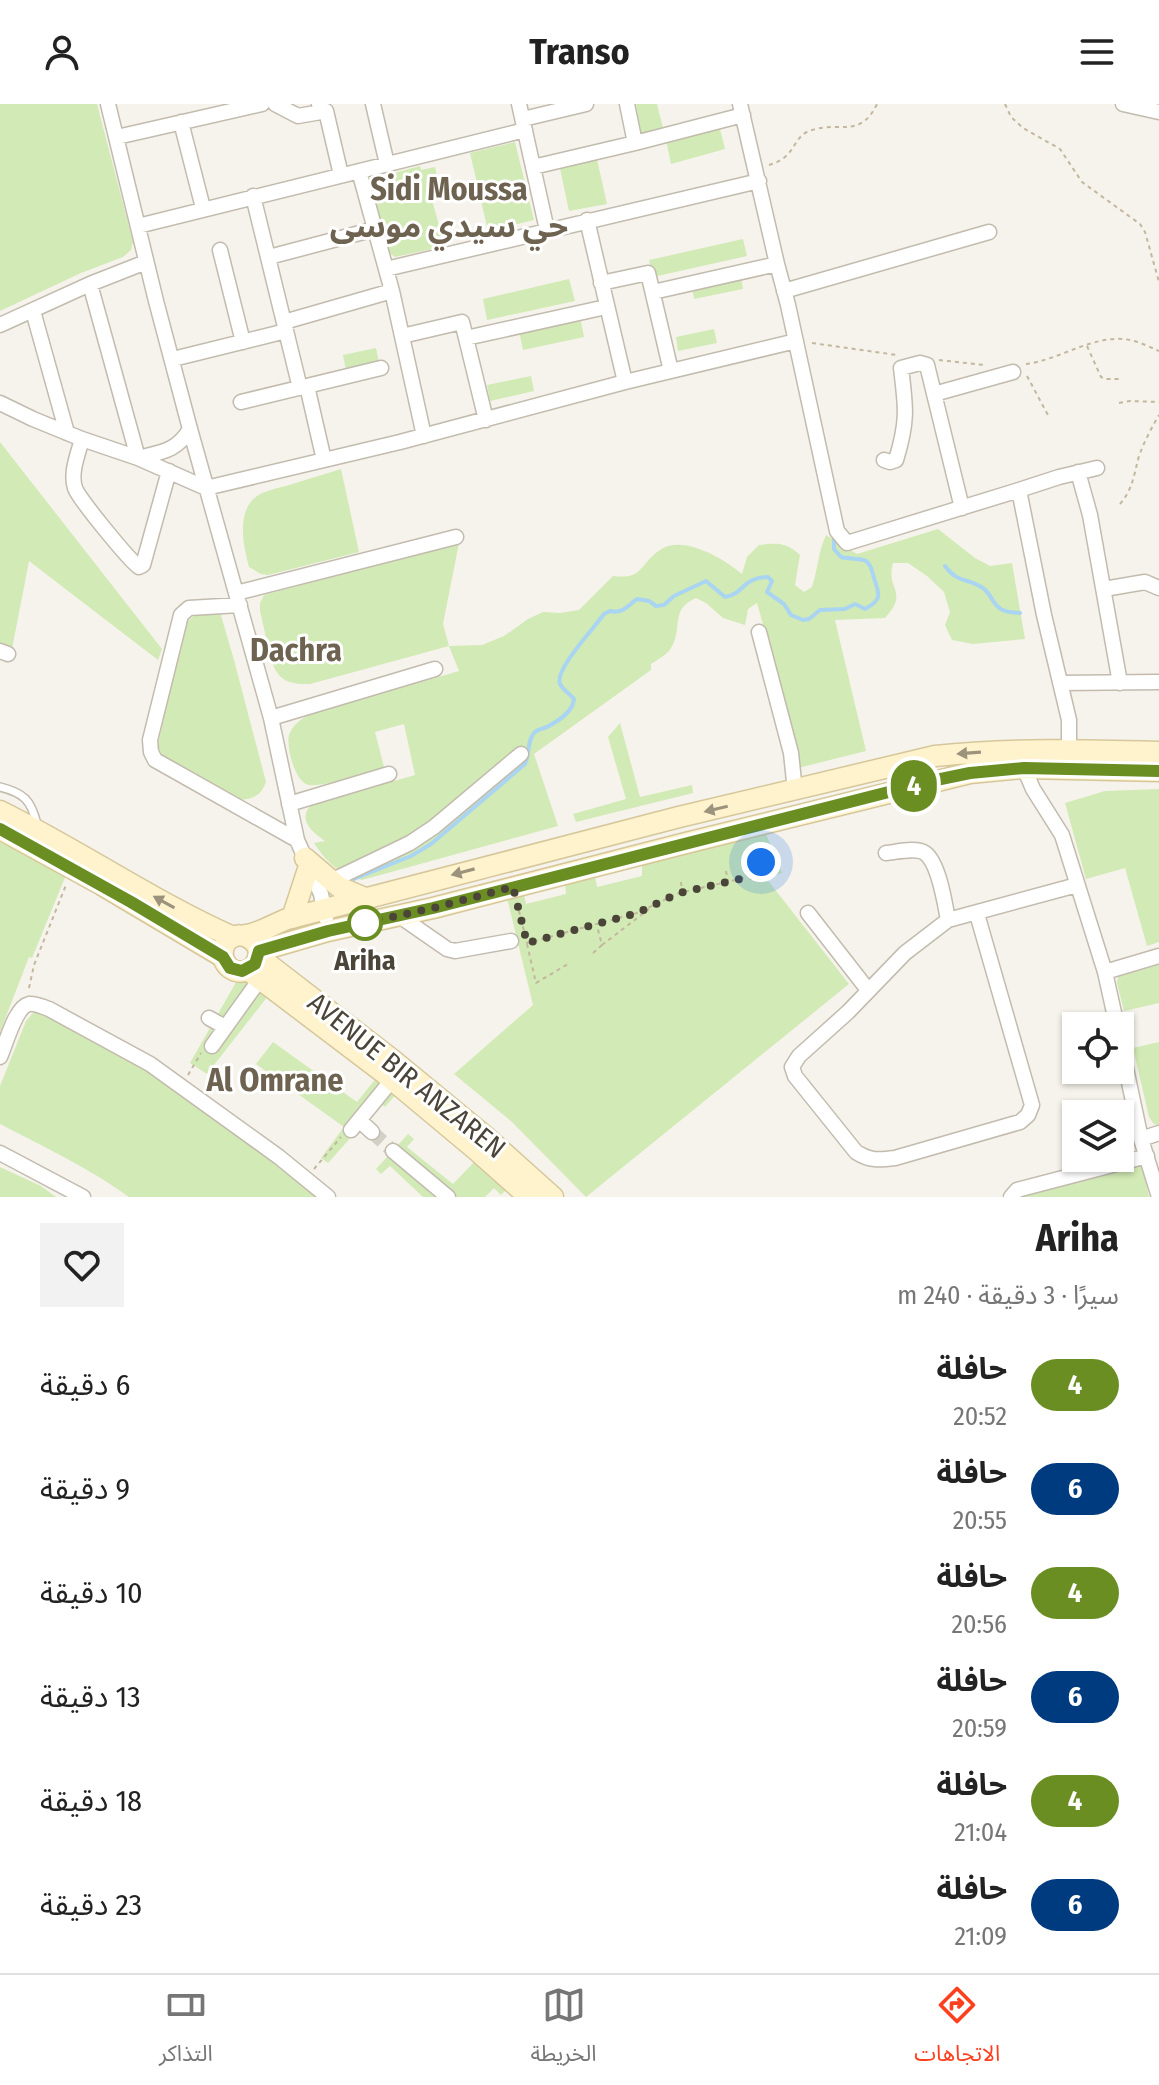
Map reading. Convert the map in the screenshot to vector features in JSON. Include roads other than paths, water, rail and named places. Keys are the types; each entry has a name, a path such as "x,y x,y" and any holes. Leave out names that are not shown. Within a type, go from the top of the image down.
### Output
{"main road":[{"path":"223,957 225,945 251,955 328,931 1023,759 1069,750 1159,752"},
{"path":"251,955 292,918 325,908 935,756 968,752 1159,771"},
{"name":"AVENUE BIR ANZAREN","path":"0,811 72,869 223,957 230,968 242,971 251,955"},
{"name":"AVENUE BIR ANZAREN","path":"0,829 34,837 159,900 206,925 289,980 485,1136 553,1197"},
{"path":"304,855 339,887 365,898"},
{"path":"292,918 304,855"},
{"path":"289,980 292,957 296,948 308,937"},
{"name":"AVENUE BIR ANZAREN","path":"251,955 529,1197"}],"street":[{"path":"108,104 190,429 271,718 289,804 304,855 325,908 328,931"},
{"path":"117,137 262,104"},
{"path":"275,104 298,116 320,108 326,111 341,175"},
{"path":"373,104 387,164"},
{"path":"138,226 387,164 523,118 586,104"},
{"path":"627,104 635,143"},
{"path":"1123,104 1159,112"},
{"path":"533,167 635,143 742,110 837,531 847,543 1047,480 1097,468"},
{"path":"523,118 547,230"},
{"path":"181,122 203,208"},
{"path":"359,171 392,291 424,436"},
{"path":"386,269 758,175"},
{"path":"253,196 285,326 324,460"},
{"path":"587,220 625,382"},
{"path":"269,257 375,229"},
{"path":"784,291 989,232"},
{"path":"220,250 243,342"},
{"path":"0,325 146,262"},
{"path":"653,292 777,264"},
{"path":"601,283 648,273 671,371"},
{"path":"90,284 138,458"},
{"path":"173,359 243,342 392,291"},
{"path":"466,338 606,307"},
{"path":"33,311 67,433"},
{"path":"402,336 462,322 486,420"},
{"path":"0,403 206,488 796,341"},
{"path":"884,460 896,460 904,436 907,411 901,368 920,363 927,365 962,508"},
{"path":"241,402 381,368"},
{"path":"934,394 1020,371"},
{"path":"138,458 177,445 190,429"},
{"path":"82,439 74,474 75,489 119,547 139,567 143,565 149,550 169,471"},
{"path":"1078,472 1090,515 1120,683"},
{"path":"1019,490 1069,720 1069,750"},
{"path":"304,855 155,760 150,740 181,615 189,608 238,599 456,537"},
{"path":"1104,589 1145,582 1159,588"},
{"path":"759,632 791,753 795,791"},
{"path":"271,718 435,669"},
{"path":"1060,683 1159,682"},
{"path":"331,881 410,843 434,827 521,754"},
{"path":"1023,759 1033,789 1062,835 1105,972 1114,1012"},
{"path":"289,804 389,774"},
{"path":"886,853 916,850 925,853 938,875 948,920"},
{"path":"977,914 1032,1105 1028,1115 1020,1122 895,1158 867,1159 856,1152 795,1076 792,1067 799,1056 848,1012 905,953 948,920 1077,885"},
{"path":"808,913 868,990"},
{"path":"398,915 447,949 455,951 511,941"},
{"path":"213,1044 225,1027 251,955"},
{"path":"1105,972 1159,956"},
{"path":"0,1057 17,1014 26,1005 33,1003 49,1009 150,1064 279,1157 328,1197"},
{"path":"209,1018 225,1027"},
{"path":"372,1132 355,1126 392,1080"},
{"path":"1129,1084 1141,1139 1159,1197"},
{"path":"1141,1139 1159,1133"},
{"path":"393,1151 448,1197"},
{"path":"0,1153 79,1196"},
{"path":"1011,1197 1017,1190 1147,1156"}],"lane":[{"path":"0,787 21,794 29,801 34,837"}],"waterway":[{"path":"354,879 411,856 431,844 525,764 532,735 560,719 571,708 574,699 560,684 563,669 604,614 622,610 637,599 656,606 664,605 674,596 706,581 725,597 753,580 768,577 772,581 767,592 784,604 791,615 803,620 820,610 845,609 855,604 865,609 871,606 877,600 878,593 871,567 863,560 841,557 834,549 834,540"},
{"path":"945,566 955,576 984,589 1003,610 1020,613"}],"tunnel":[{"path":"372,1132 393,1151"}],"place":[{"name":"Ariha","path":"365,923"}],"district":[{"name":"Sidi Moussa حي سيدي موسى","path":"449,208"},
{"name":"Dachra","path":"296,650"},
{"name":"Al Omrane","path":"275,1080"}]}
